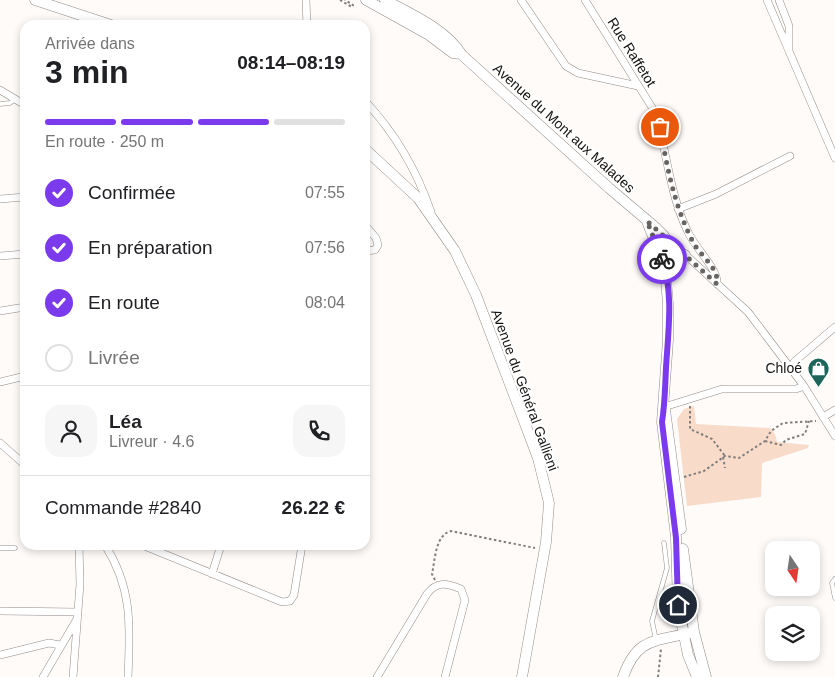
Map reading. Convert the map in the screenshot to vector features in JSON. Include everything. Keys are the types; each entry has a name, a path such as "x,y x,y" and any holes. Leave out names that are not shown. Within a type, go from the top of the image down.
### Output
{"street":[{"path":"36,0 95,20"},
{"path":"306,0 306,20"},
{"name":"Avenue du Mont aux Malades","path":"366,0 453,52 462,55"},
{"name":"Avenue du Mont aux Malades","path":"385,0 427,24 458,47 462,55 664,236 669,319 662,422 678,557 677,598 706,677"},
{"path":"521,0 566,66 578,73 638,86"},
{"name":"Rue Raffetot","path":"585,0 653,109 660,127 671,189 678,210 696,248 717,273 717,284"},
{"path":"766,0 835,158"},
{"path":"779,0 789,26 789,50"},
{"path":"0,90 20,102"},
{"path":"370,107 400,145 422,186 432,217"},
{"name":"Avenue du Général Gallieni","path":"370,153 400,180 432,217 455,251 476,295 538,458 549,503 545,550 522,677"},
{"path":"678,210 716,194 790,156"},
{"path":"0,199 20,197"},
{"name":"Avenue du Mont aux Malades","path":"647,221 667,265"},
{"path":"370,231 376,238 378,245 375,250 370,250"},
{"path":"664,236 748,312 804,386 835,436"},
{"path":"0,256 20,254"},
{"path":"667,265 685,255"},
{"path":"0,311 20,308"},
{"path":"794,362 835,327"},
{"path":"0,382 20,377"},
{"path":"664,406 722,389 796,390 804,386"},
{"name":"Avenue du Mont aux Malades","path":"664,406 669,421 682,538 689,633 697,677"},
{"path":"825,419 835,410"},
{"path":"0,443 20,461"},
{"path":"73,677 78,616 79,550"},
{"path":"108,550 125,586 130,622 128,677"},
{"path":"154,550 286,602 294,595 301,550"},
{"path":"212,574 219,550"},
{"path":"378,677 427,594 437,584 452,585 461,589 465,595 464,607 445,677"},
{"path":"0,611 78,616"},
{"path":"43,677 78,616"},
{"path":"623,677 634,653 646,644 689,633"},
{"path":"0,655 49,643 60,645 64,642 76,640"}],"lane":[{"path":"0,104 10,103 15,99"},
{"path":"659,641 652,621 667,568 664,543"},
{"path":"0,548 15,548"},
{"path":"835,580 832,583 835,598"}],"path":[{"path":"340,0 352,7 353,5 345,0"},
{"path":"690,404 690,430 712,439 724,457 725,468"},
{"path":"679,478 704,471 724,457 736,459 765,441 771,432 783,423 825,419"},
{"path":"765,441 781,446 786,440 805,434 809,421"},
{"path":"437,584 432,574 440,538 445,532 451,531 545,550"},
{"path":"658,677 659,641"}],"shaded area":[{"path":"694,406 696,424 770,428 775,434 777,442 809,445 808,448 762,463 761,497 687,506 677,419 684,409"}],"way so far":[{"path":"660,127 671,189 678,210 696,248 717,273 717,284 647,221 651,236 662,259"}],"place":[{"name":"Chloé","path":"818,387"}],"route":[{"path":"662,259 665,268 669,319 662,422 678,557 678,605"}]}
